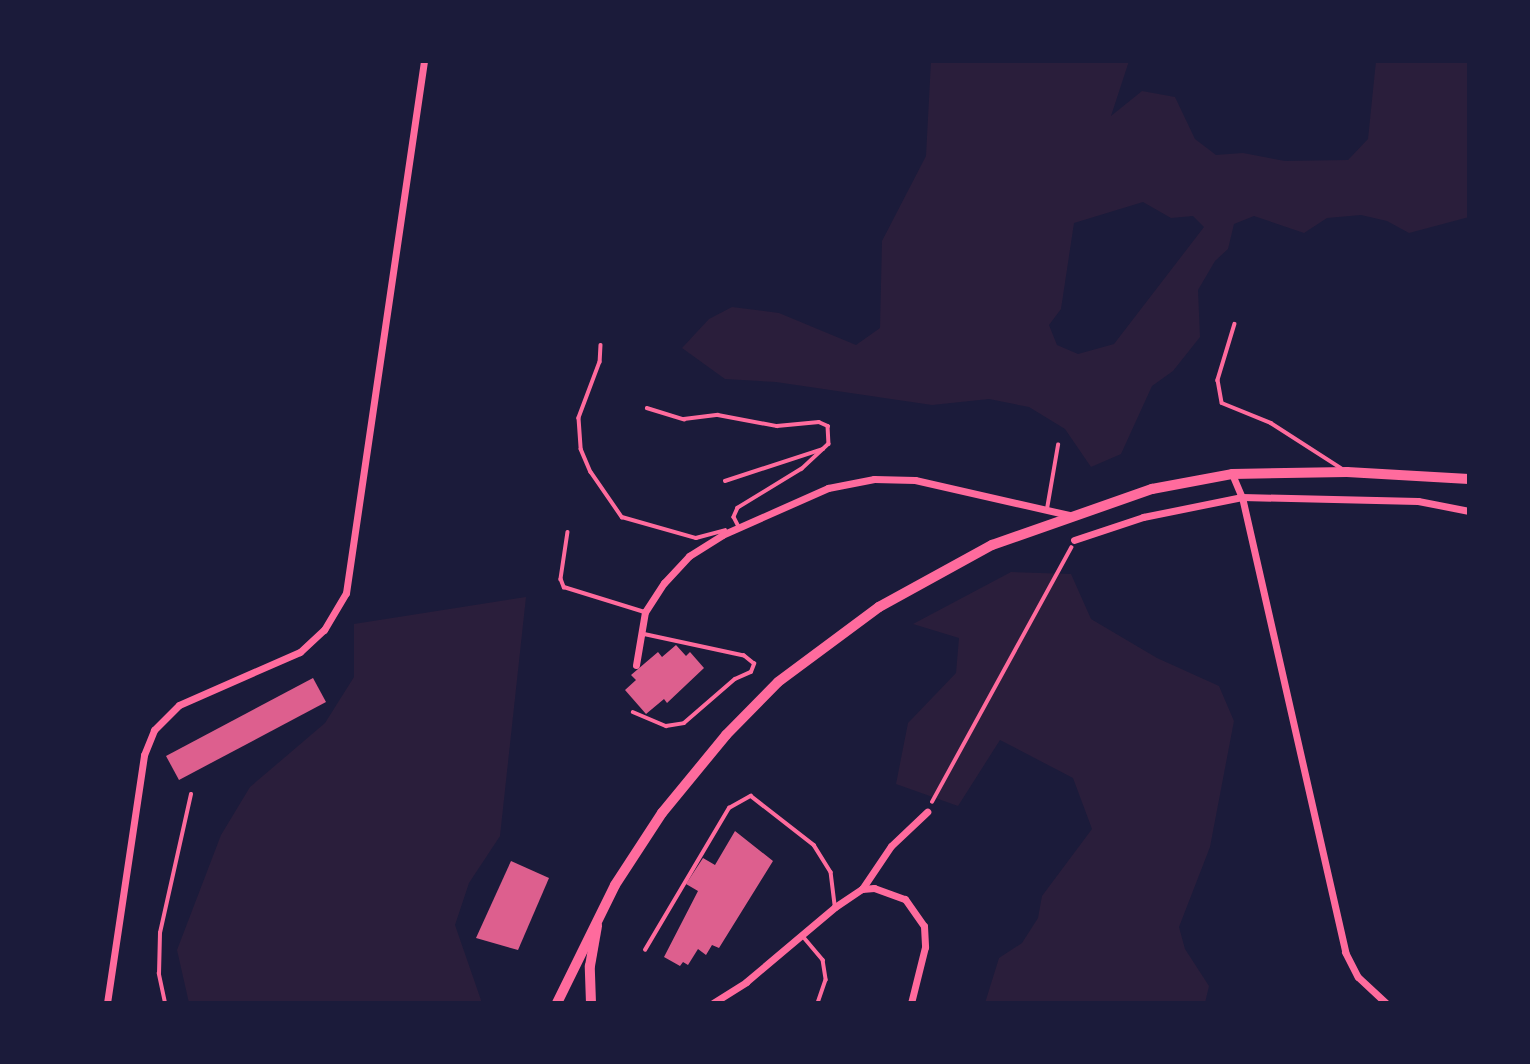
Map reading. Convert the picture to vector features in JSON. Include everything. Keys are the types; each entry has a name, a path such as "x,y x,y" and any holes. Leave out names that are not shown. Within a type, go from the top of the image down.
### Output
{"main road":[{"path":"557,1003 603,908 662,813 726,736 778,682 828,641 879,607 992,545 1069,515 1152,489 1232,474 1347,472 1469,479"},
{"path":"591,1003 592,956 603,908"}],"street":[{"path":"107,1003 144,755 154,730 179,705 300,652 324,630 346,593 424,61"},
{"path":"1232,474 1242,497 1345,952 1358,977 1386,1003"},
{"path":"636,665 645,612 664,583 689,556 740,527 828,488 874,479 933,483 1069,515"},
{"path":"1074,540 1143,517 1242,497 1418,501 1469,511"},
{"path":"713,1003 746,982 801,934 862,889 891,846 928,812"},
{"path":"862,889 896,893 914,907 924,926 925,947 911,1003"}],"lane":[{"path":"1235,324 1218,380 1222,403 1271,423 1347,472"},
{"path":"601,345 597,371 582,402 578,434 591,472 622,517 696,538 740,527 734,517 738,508 802,469 825,448 831,431 819,422 777,426 718,415 684,419 647,408"},
{"path":"1047,510 1059,445"},
{"path":"725,481 825,448"},
{"path":"568,532 561,579 564,587 645,612"},
{"path":"633,712 666,726 684,723 735,679 751,672 754,664 744,656 641,634"},
{"path":"165,1003 159,974 160,933 191,794"},
{"path":"645,950 729,807 751,796 814,845 831,872 835,907"},
{"path":"801,934 820,952 826,970 818,1003"}],"path":[{"path":"928,812 1074,540"}],"shaded area":[{"path":"931,61 1129,61 1111,116 1142,91 1175,97 1195,139 1216,155 1243,153 1285,161 1348,160 1368,139 1376,61 1469,61 1469,217 1409,233 1387,221 1361,215 1327,218 1304,233 1254,216 1234,224 1228,249 1215,261 1198,290 1200,337 1173,371 1152,386 1121,454 1091,467 1065,429 1029,407 989,399 932,405 776,382 725,379 682,348 709,319 732,307 779,313 856,345 880,328 882,241 926,156","holes":["1143,202 1171,218 1193,216 1204,227 1114,344 1078,354 1057,345 1049,325 1061,309 1074,223"]},
{"path":"1011,572 1071,574 1091,619 1157,658 1219,686 1234,721 1210,847 1179,927 1185,949 1209,986 1205,1003 985,1003 999,958 1022,943 1038,918 1042,896 1092,829 1073,778 1000,740 958,806 896,784 908,723 956,673 959,638 913,624"},
{"path":"526,597 500,836 469,883 455,925 482,1003 189,1003 177,950 221,835 250,787 325,723 354,677 354,624"}],"building":[{"path":"676,645 686,656 690,652 704,668 667,703 664,699 646,714 625,690 636,680 631,675 658,652 662,657"},
{"path":"313,678 326,702 179,780 166,756"},
{"path":"735,831 773,861 719,948 712,945 706,955 698,949 688,965 683,962 680,966 664,957 698,891 686,884 703,858 715,865"},
{"path":"511,861 549,878 518,950 476,938"}]}
